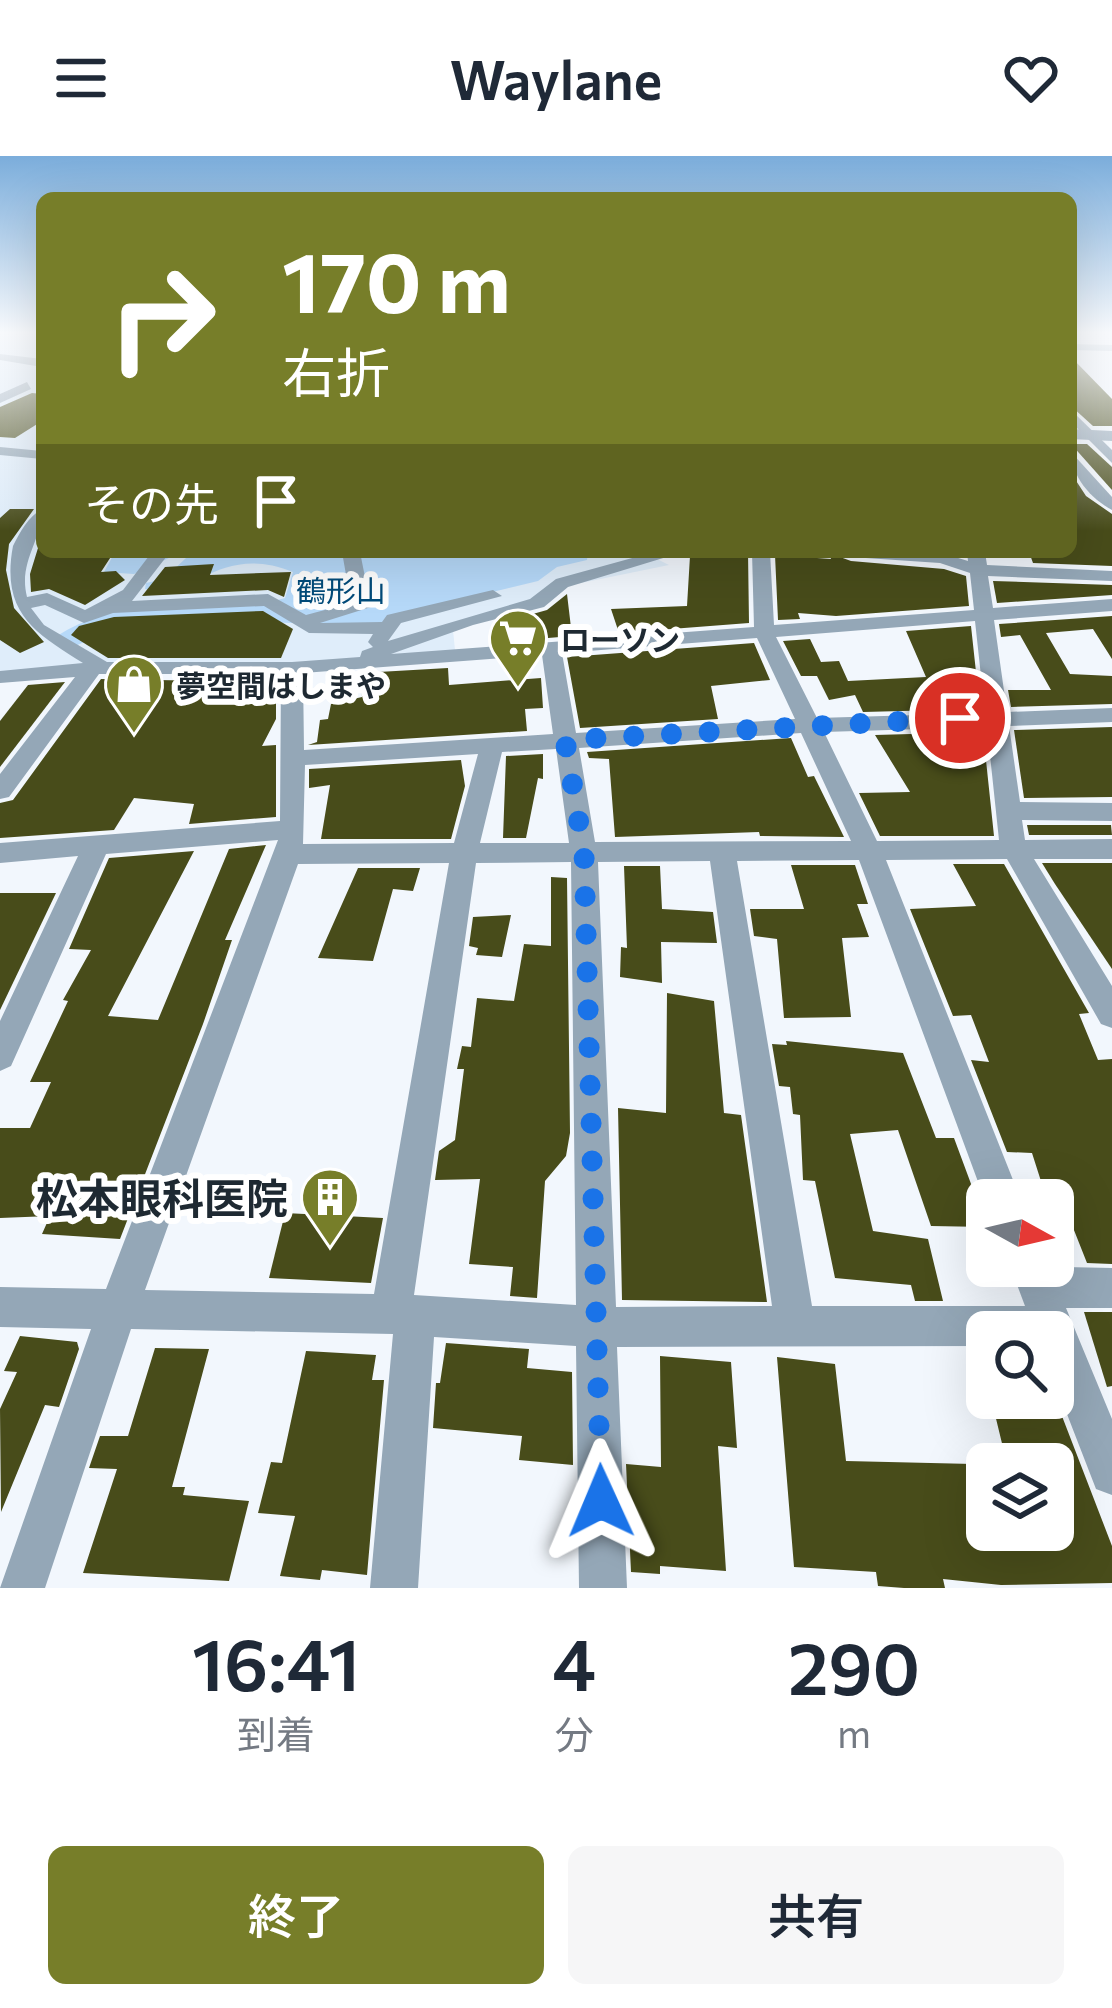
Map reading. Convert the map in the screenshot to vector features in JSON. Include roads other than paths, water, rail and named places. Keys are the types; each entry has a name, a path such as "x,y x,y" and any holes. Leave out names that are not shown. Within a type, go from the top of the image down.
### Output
{"street":[{"path":"1077,421 1112,459"},
{"path":"1077,434 1112,436"},
{"path":"0,462 8,452"},
{"path":"1077,467 1112,505"},
{"path":"36,522 5,570 35,628 96,669"},
{"path":"115,608 133,595 156,558"},
{"path":"298,618 361,607 352,558"},
{"path":"368,656 394,619 611,573 656,558"},
{"path":"761,558 764,632 868,849 996,1179"},
{"path":"942,558 1112,576"},
{"path":"1064,558 1068,574"},
{"path":"978,561 1013,847 1112,1014"},
{"path":"368,656 536,603 562,583"},
{"path":"20,604 47,598 84,617 115,608 268,600 316,629 388,628"},
{"path":"0,677 96,669 292,668 368,656 551,649 1112,605"},
{"path":"551,649 584,853 603,1588"},
{"path":"22,1588 116,1311 291,841 292,668"},
{"path":"0,791 96,669"},
{"path":"293,758 806,726 1112,715"},
{"path":"394,1588 403,1315 464,854 492,745"},
{"path":"1010,811 1112,812"},
{"path":"0,853 291,841 464,854 1112,849"},
{"path":"0,1056 95,848"},
{"path":"722,851 795,1326"},
{"path":"1048,1311 1042,1288 1112,1288"},
{"path":"0,1307 403,1315 597,1327 966,1326"},
{"path":"1074,1380 1112,1473"}],"place":[{"name":"ローソン","path":"518,689"},
{"name":"夢空間はしまや","path":"134,735"},
{"name":"松本眼科医院","path":"330,1248"}],"park label":[{"name":"鶴形山","path":"341,589"}]}
